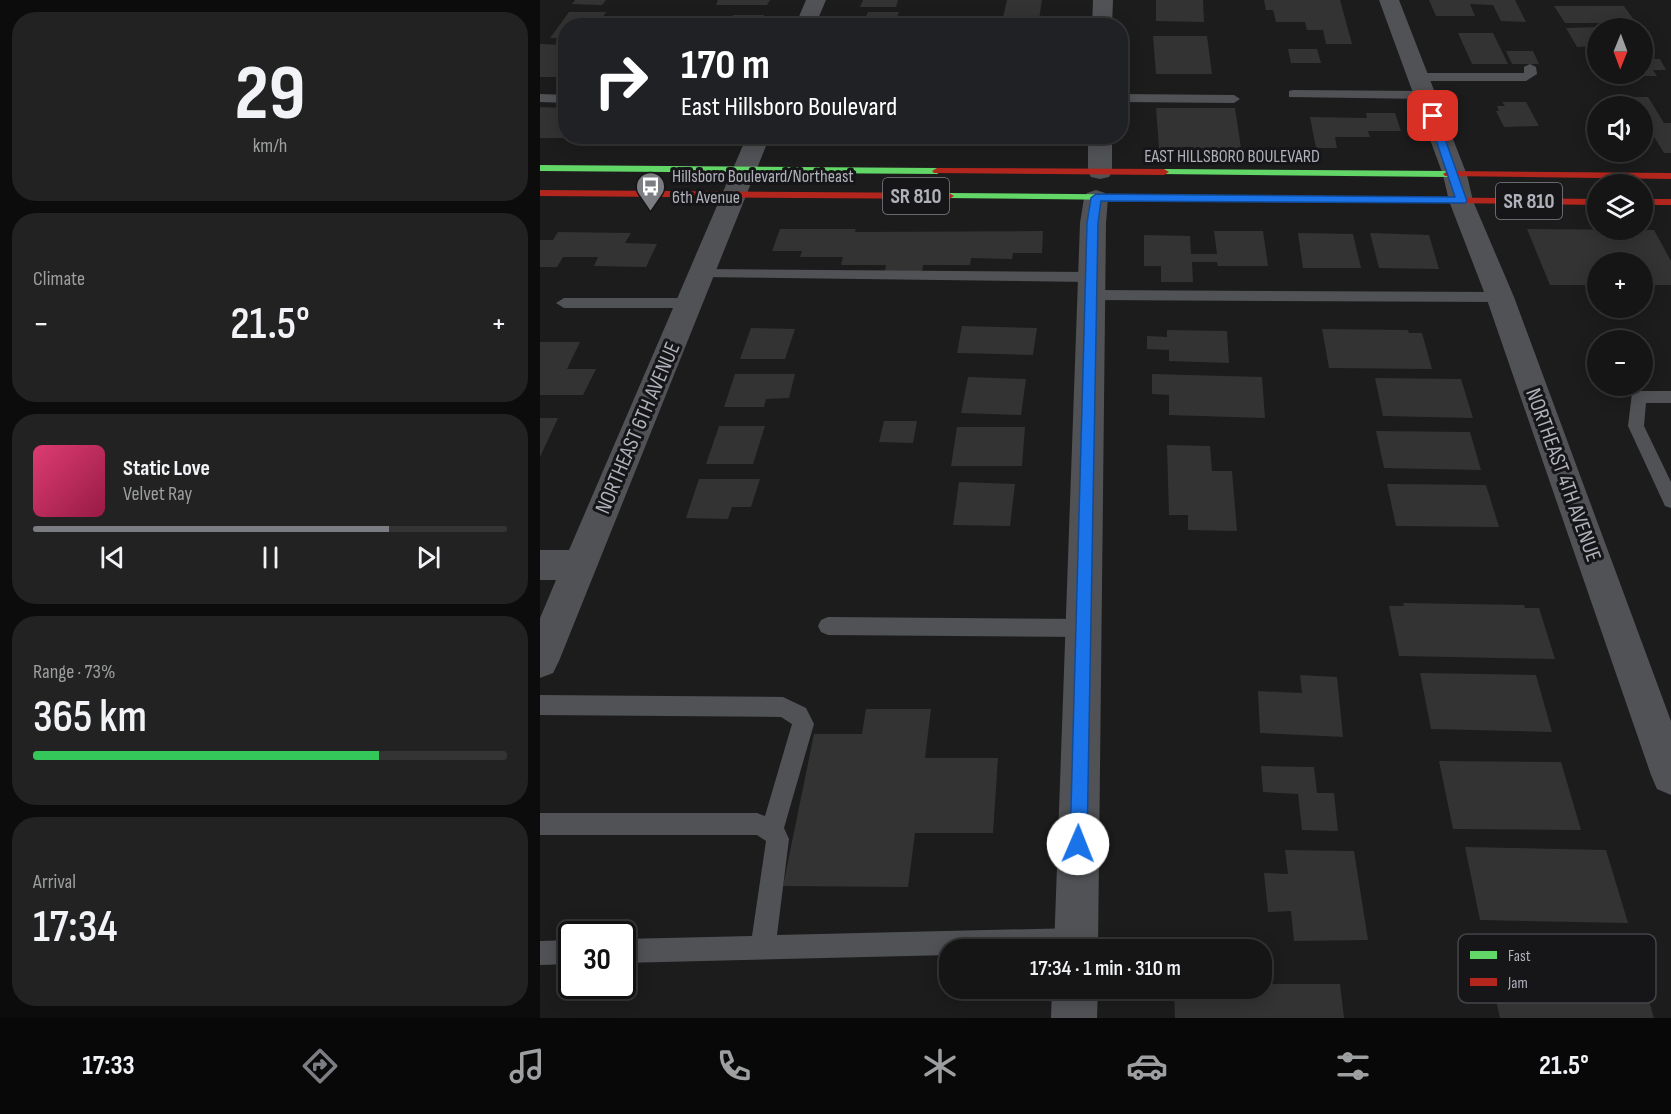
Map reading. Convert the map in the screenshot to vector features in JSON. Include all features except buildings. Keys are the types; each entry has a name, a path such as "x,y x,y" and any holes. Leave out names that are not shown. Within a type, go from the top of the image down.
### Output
{"main road":[{"name":"EAST HILLSBORO BOULEVARD","path":"540,168 740,182 1458,188 1587,201"},
{"name":"EAST HILLSBORO BOULEVARD","path":"540,193 740,182 1458,188 1671,176"},
{"path":"1653,202 1671,202"}],"street":[{"path":"808,18 816,0"},
{"path":"1102,18 1103,0"},
{"name":"NORTHEAST 4TH AVENUE","path":"1389,0 1500,297 1671,775"},
{"name":"NORTHEAST 6TH AVENUE","path":"540,661 756,144"},
{"path":"1076,939 1092,223 1098,185 1100,144"},
{"path":"540,565 579,565"},
{"path":"1074,1018 1075,999"}],"lane":[{"path":"1293,94 1526,77 1531,74 1530,67"},
{"path":"540,98 558,99"},
{"path":"1128,98 1234,99"},
{"path":"703,274 1500,297"},
{"path":"564,303 691,303"},
{"path":"1671,397 1638,397 1636,426 1671,501"},
{"path":"828,626 1083,628"},
{"path":"540,705 783,707 799,715 803,724 772,830"},
{"path":"540,824 757,824 772,830 778,839 763,947"},
{"path":"636,951 939,946"},
{"path":"540,953 558,952"}],"traffic: fast":[{"path":"540,168 937,171"},
{"path":"1164,172 1448,174"},
{"path":"949,196 1297,199"}],"traffic: jam":[{"path":"937,171 1164,172"},
{"path":"1448,174 1671,176"},
{"path":"540,193 949,196"},
{"path":"1297,199 1587,202"},
{"path":"1653,202 1671,202"}],"place":[{"name":"Hillsboro Boulevard/Northeast 6th Avenue","path":"651,212"}],"route":[{"path":"1078,844 1092,223 1096,198 1461,201 1455,175 1433,116"}]}
